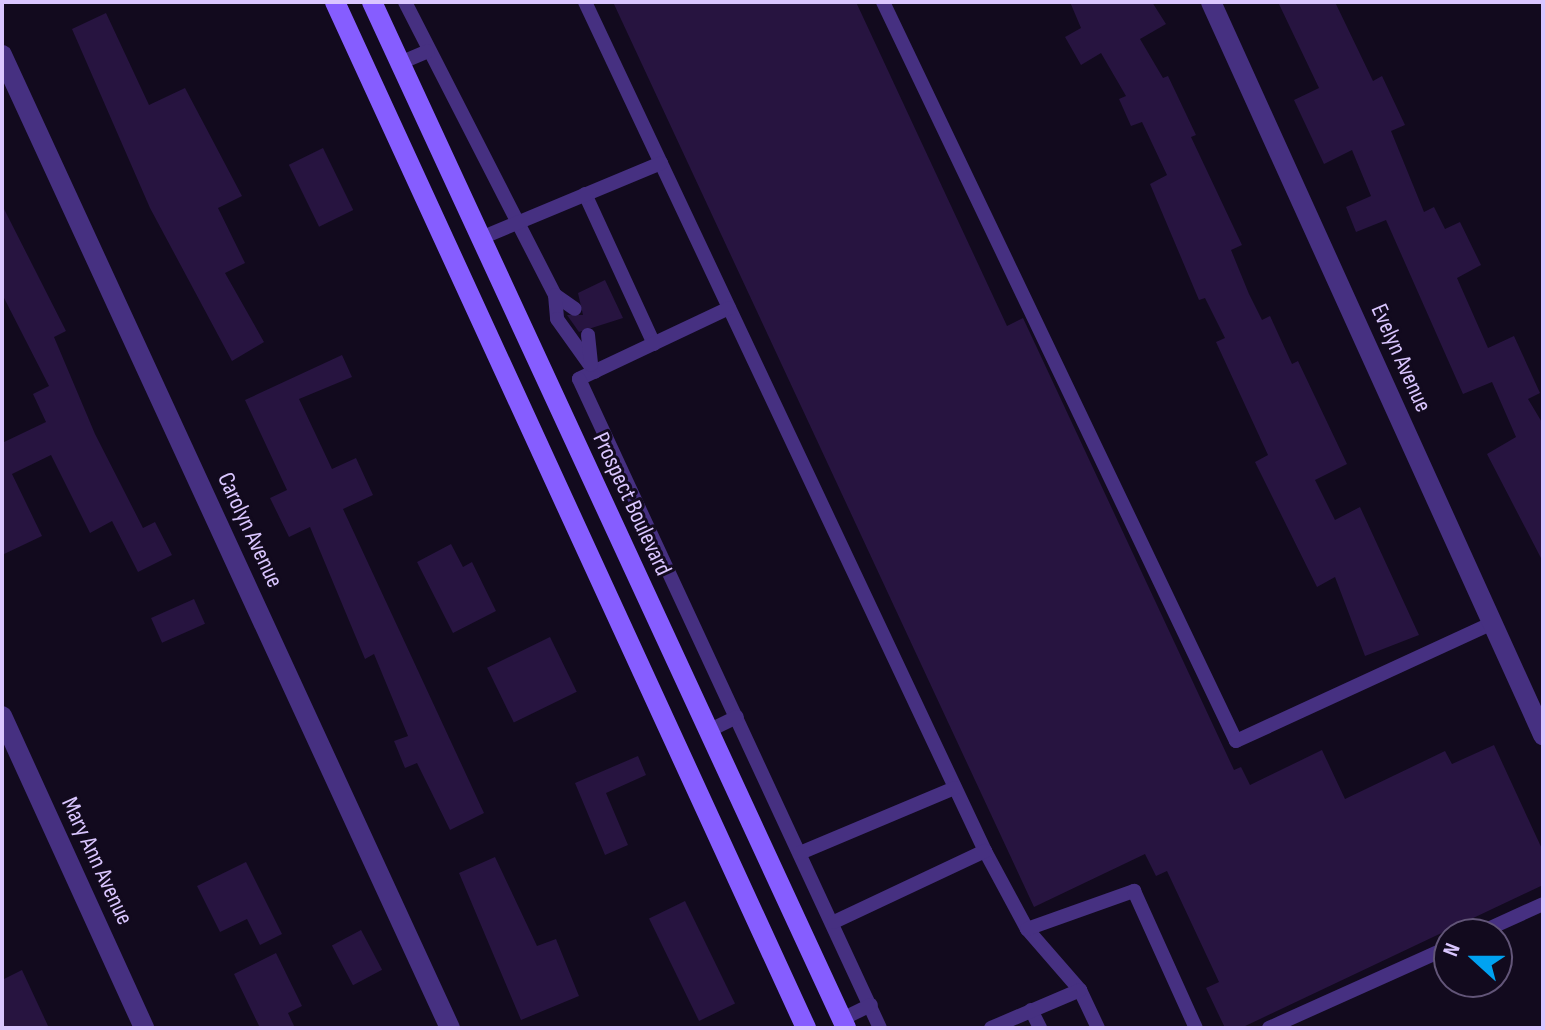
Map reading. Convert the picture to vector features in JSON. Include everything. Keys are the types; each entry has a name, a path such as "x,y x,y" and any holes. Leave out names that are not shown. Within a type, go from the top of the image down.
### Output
{"main road":[{"path":"335,2 806,1028"},
{"name":"Prospect Boulevard","path":"372,2 844,1024"}],"street":[{"name":"Evelyn Avenue","path":"1211,2 1543,735"},
{"name":"Carolyn Avenue","path":"2,55 450,1028"},
{"name":"Mary Ann Avenue","path":"2,716 144,1028"}],"lane":[{"path":"405,2 555,295 557,319 576,353 593,368"},
{"path":"585,2 985,851 1027,929 1080,990 1098,1028"},
{"path":"883,2 1236,741 1492,623"},
{"path":"400,63 428,51"},
{"path":"481,238 661,163"},
{"path":"585,194 654,344"},
{"path":"555,295 575,309"},
{"path":"552,393 593,368 654,344 729,308"},
{"path":"588,335 593,368"},
{"path":"579,379 834,922 880,1028"},
{"path":"584,461 610,447"},
{"path":"708,731 737,717"},
{"path":"800,853 955,788"},
{"path":"834,922 985,851"},
{"path":"1027,929 1134,891 1196,1028"},
{"path":"1512,918 1543,904"},
{"path":"1269,1028 1433,954"},
{"path":"991,1028 1080,990"},
{"path":"844,1024 871,1005"},
{"path":"1031,1010 1040,1028"}],"building":[{"path":"613,2 856,2 1007,326 1023,318 1234,770 1241,767 1250,785 1322,750 1345,799 1445,751 1452,764 1494,745 1543,851 1543,885 1473,918 1433,918 1433,937 1241,1028 1225,1028 1206,988 1219,982 1167,871 1156,876 1145,854 1034,907"},
{"path":"1070,2 1152,2 1166,24 1140,39 1163,78 1168,76 1196,135 1191,137 1242,245 1231,250 1249,294 1262,320 1270,316 1292,364 1298,361 1347,464 1315,480 1335,520 1360,507 1419,635 1365,656 1335,577 1317,587 1255,462 1268,455 1216,342 1225,338 1205,298 1199,300 1150,184 1167,175 1142,122 1131,126 1119,99 1126,96 1101,53 1081,65 1065,37 1081,28"},
{"path":"1278,2 1335,2 1373,81 1382,76 1405,125 1391,131 1424,212 1434,207 1445,229 1460,222 1481,265 1457,278 1488,348 1514,336 1540,393 1528,399 1543,424 1543,562 1487,454 1516,437 1492,382 1463,394 1386,220 1356,232 1346,207 1371,196 1352,150 1324,164 1294,100 1319,88"},
{"path":"106,13 149,105 185,88 242,196 218,208 245,263 225,273 264,342 232,361 150,208 72,29"},
{"path":"323,148 353,210 319,227 289,165"},
{"path":"2,205 66,331 54,337 95,434 143,528 155,522 172,555 138,572 112,521 90,533 51,455 12,474 42,536 2,555 2,443 46,422 33,394 49,386 2,294"},
{"path":"605,280 623,318 579,332 567,315 583,315 578,293"},
{"path":"342,355 352,377 299,399 332,469 356,458 373,495 343,509 484,813 450,830 417,763 405,768 394,741 408,736 374,654 365,659 310,527 289,537 270,498 287,490 245,400"},
{"path":"451,544 463,567 472,562 496,611 453,633 417,562"},
{"path":"194,599 205,624 162,643 151,618"},
{"path":"550,637 577,692 514,723 487,668"},
{"path":"638,756 646,775 606,793 628,845 605,855 575,783"},
{"path":"495,857 537,946 556,939 579,996 521,1020 459,873"},
{"path":"246,862 282,934 260,945 247,919 220,932 197,886"},
{"path":"685,901 735,1003 699,1021 649,919"},
{"path":"361,930 382,970 353,985 332,945"},
{"path":"276,953 302,1006 288,1013 295,1028 260,1028 234,974"},
{"path":"22,970 49,1028 2,1028 2,980"}]}
